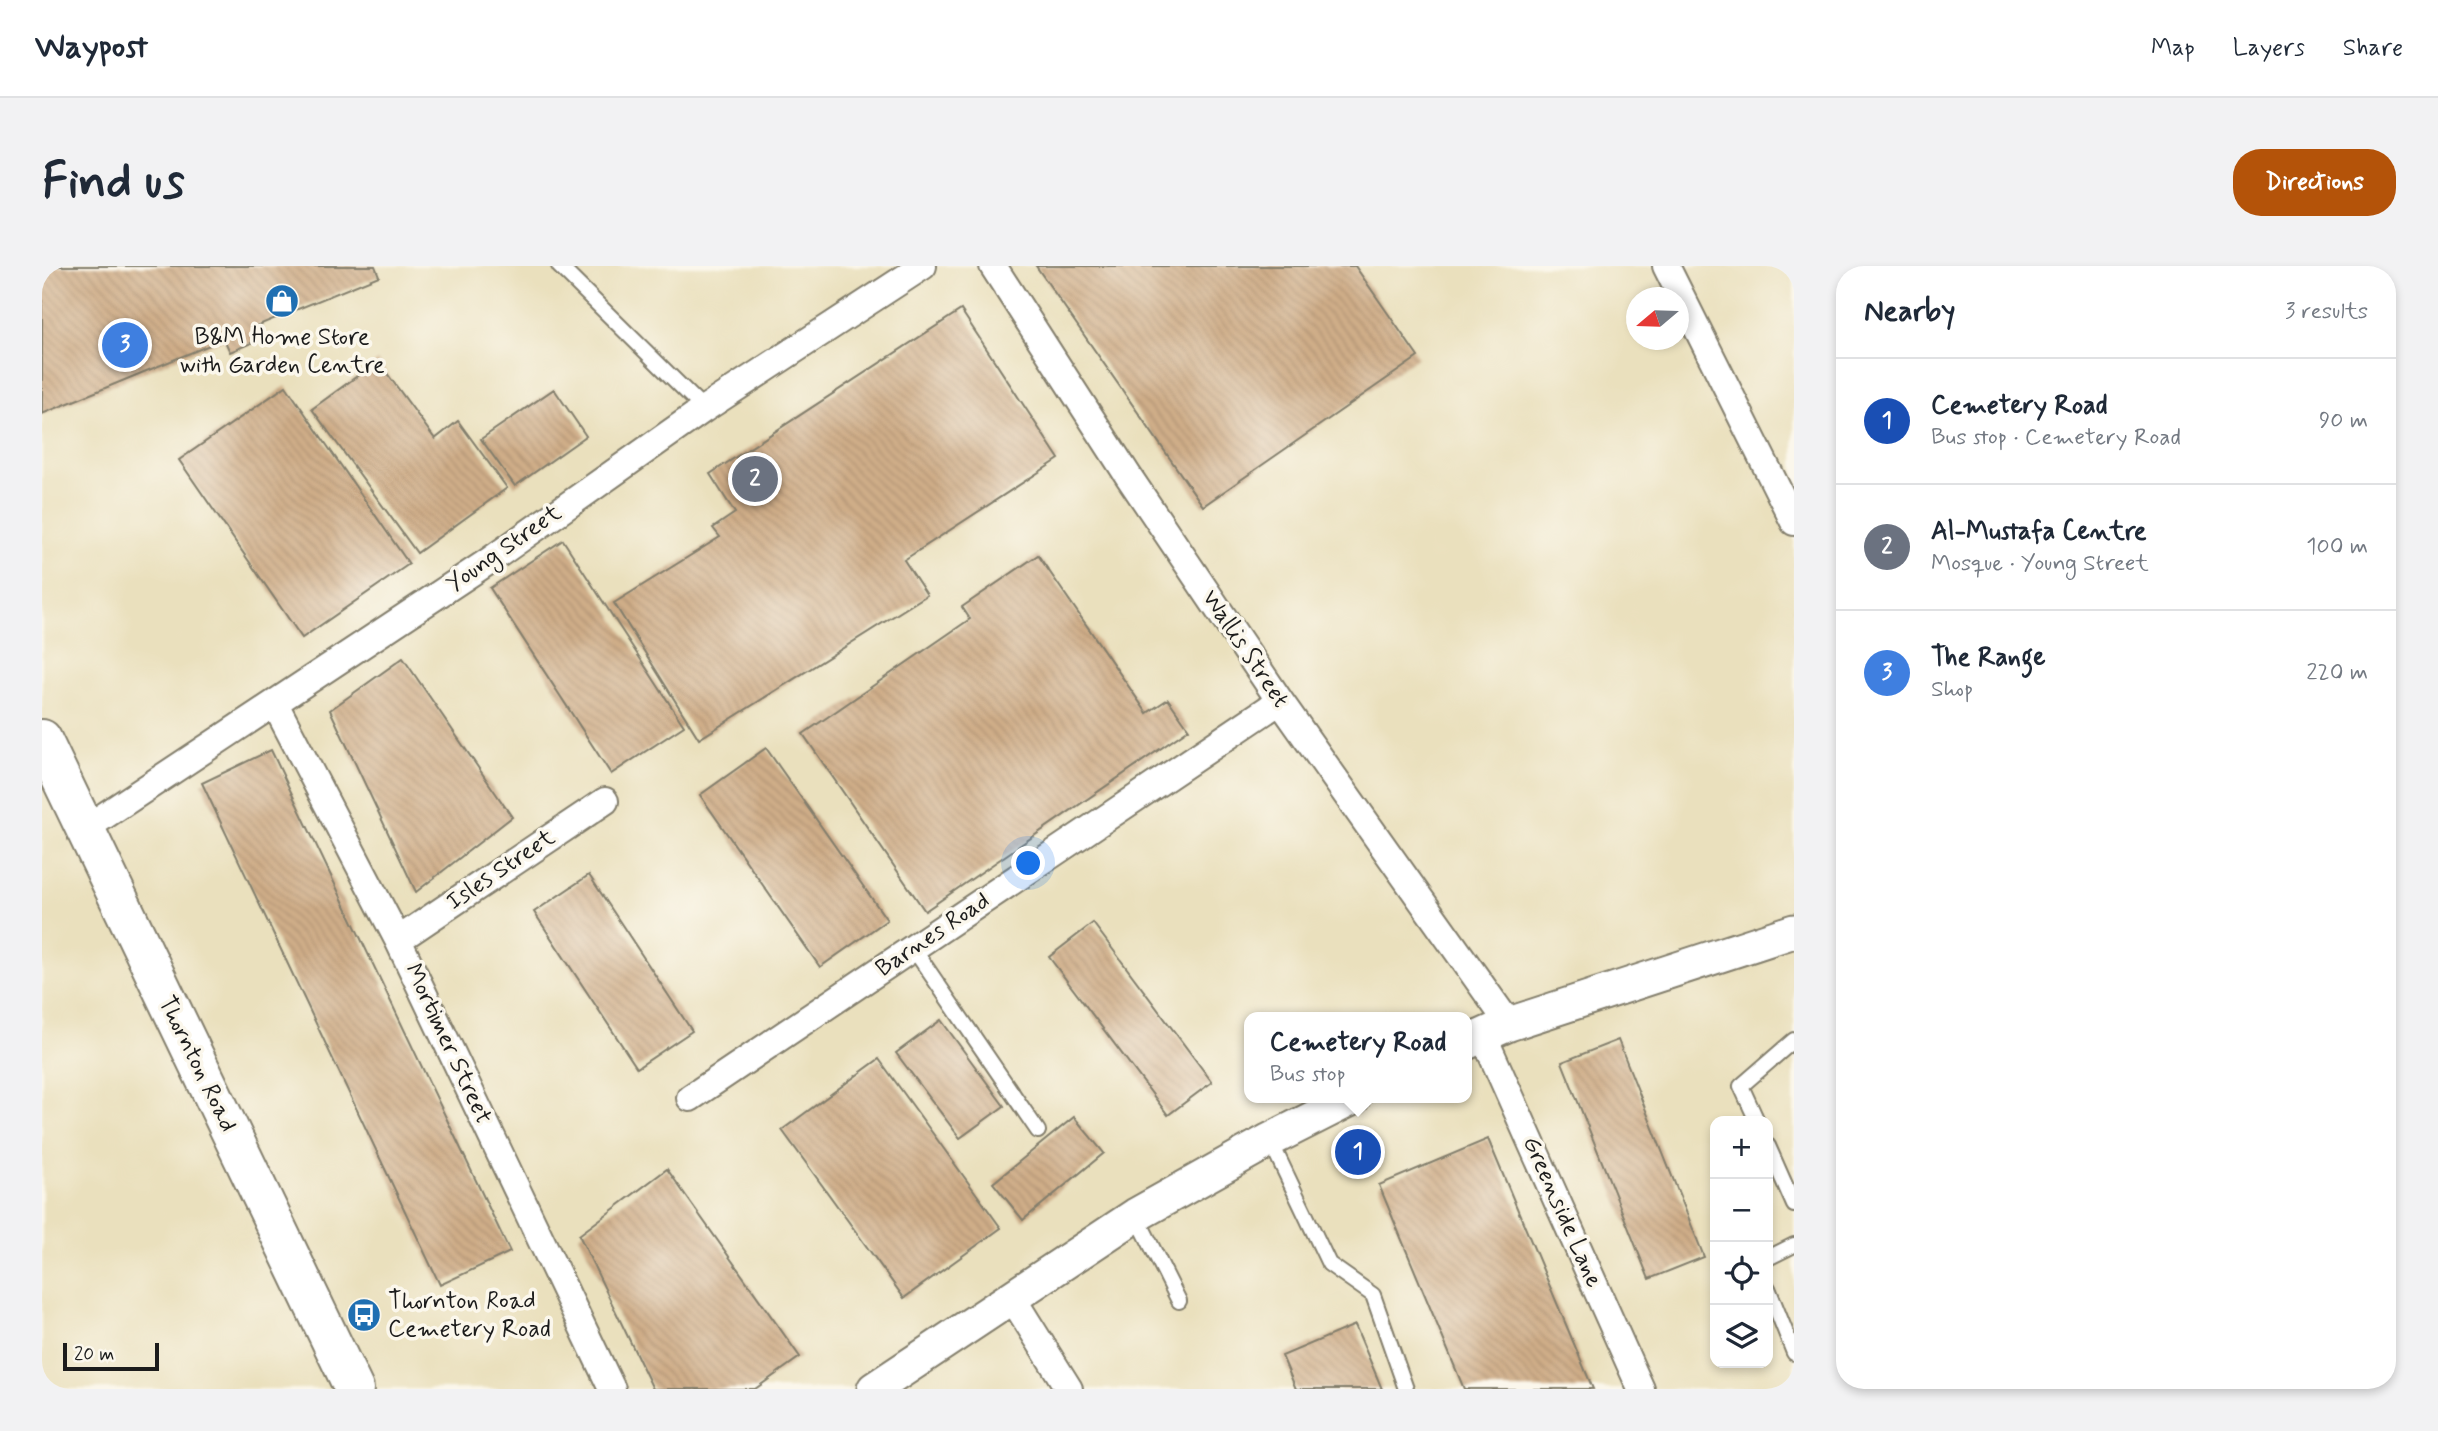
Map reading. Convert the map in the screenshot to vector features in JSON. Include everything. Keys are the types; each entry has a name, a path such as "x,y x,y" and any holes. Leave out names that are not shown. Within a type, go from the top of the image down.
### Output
{"main road":[{"name":"Thornton Road","path":"42,739 83,830 354,1389"}],"street":[{"name":"Young Street","path":"83,830 489,561 704,409 923,266"},
{"name":"Wallis Street","path":"993,266 1129,477 1280,701 1486,1034"},
{"path":"1666,266 1794,522"},
{"name":"Barnes Road","path":"690,1098 1280,701"},
{"name":"Mortimer Street","path":"275,704 398,940 612,1389"},
{"name":"Isles Street","path":"398,940 605,801"},
{"path":"1486,1034 1794,931"},
{"name":"Greenside Lane","path":"1486,1034 1641,1389"},
{"path":"874,1389 1136,1215 1270,1140 1343,1103"},
{"path":"1011,1296 1069,1389"}],"lane":[{"path":"559,266 704,409"},
{"path":"913,948 1038,1131"},
{"path":"1755,1116 1741,1086 1794,1040"},
{"path":"1270,1140 1329,1264 1373,1294 1406,1389"},
{"path":"1773,1157 1794,1205"},
{"path":"1136,1215 1179,1301"},
{"path":"1773,1256 1794,1245"},
{"path":"1773,1300 1794,1353"}],"building":[{"path":"42,266 375,266 379,276 256,326 261,339 230,352 224,339 42,414"},
{"path":"1036,266 1355,266 1418,357 1203,506"},
{"path":"961,310 1059,459 904,560 927,595 699,739 614,603 720,537 713,528 735,513 710,474"},
{"path":"378,361 435,439 458,421 507,488 417,553 312,409"},
{"path":"286,386 409,564 302,638 179,460"},
{"path":"554,389 586,436 515,486 481,439"},
{"path":"563,540 684,726 611,774 490,588"},
{"path":"1038,555 1147,713 1168,699 1189,729 925,911 803,734 970,619 962,607"},
{"path":"403,658 512,817 416,892 330,710"},
{"path":"766,748 887,920 820,967 700,795"},
{"path":"271,750 510,1252 440,1285 202,783"},
{"path":"589,875 692,1031 637,1068 534,912"},
{"path":"1093,923 1212,1082 1168,1115 1049,957"},
{"path":"941,1020 1004,1106 960,1138 896,1053"},
{"path":"1618,1040 1704,1257 1649,1279 1562,1062"},
{"path":"879,1059 1001,1228 904,1298 782,1130"},
{"path":"1074,1117 1104,1153 1023,1220 993,1183"},
{"path":"1488,1139 1593,1389 1464,1389 1379,1185"},
{"path":"667,1169 800,1357 755,1389 653,1389 579,1235"},
{"path":"1355,1325 1382,1389 1296,1389 1282,1356"}],"place":[{"name":"B&M Home Store with Garden Centre","path":"282,301"},
{"name":"The Range","path":"125,345"},
{"name":"Al-Mustafa Centre","path":"755,479"},
{"name":"Cemetery Road","path":"1358,1152"},
{"name":"Thornton Road Cemetery Road","path":"364,1315"}]}
